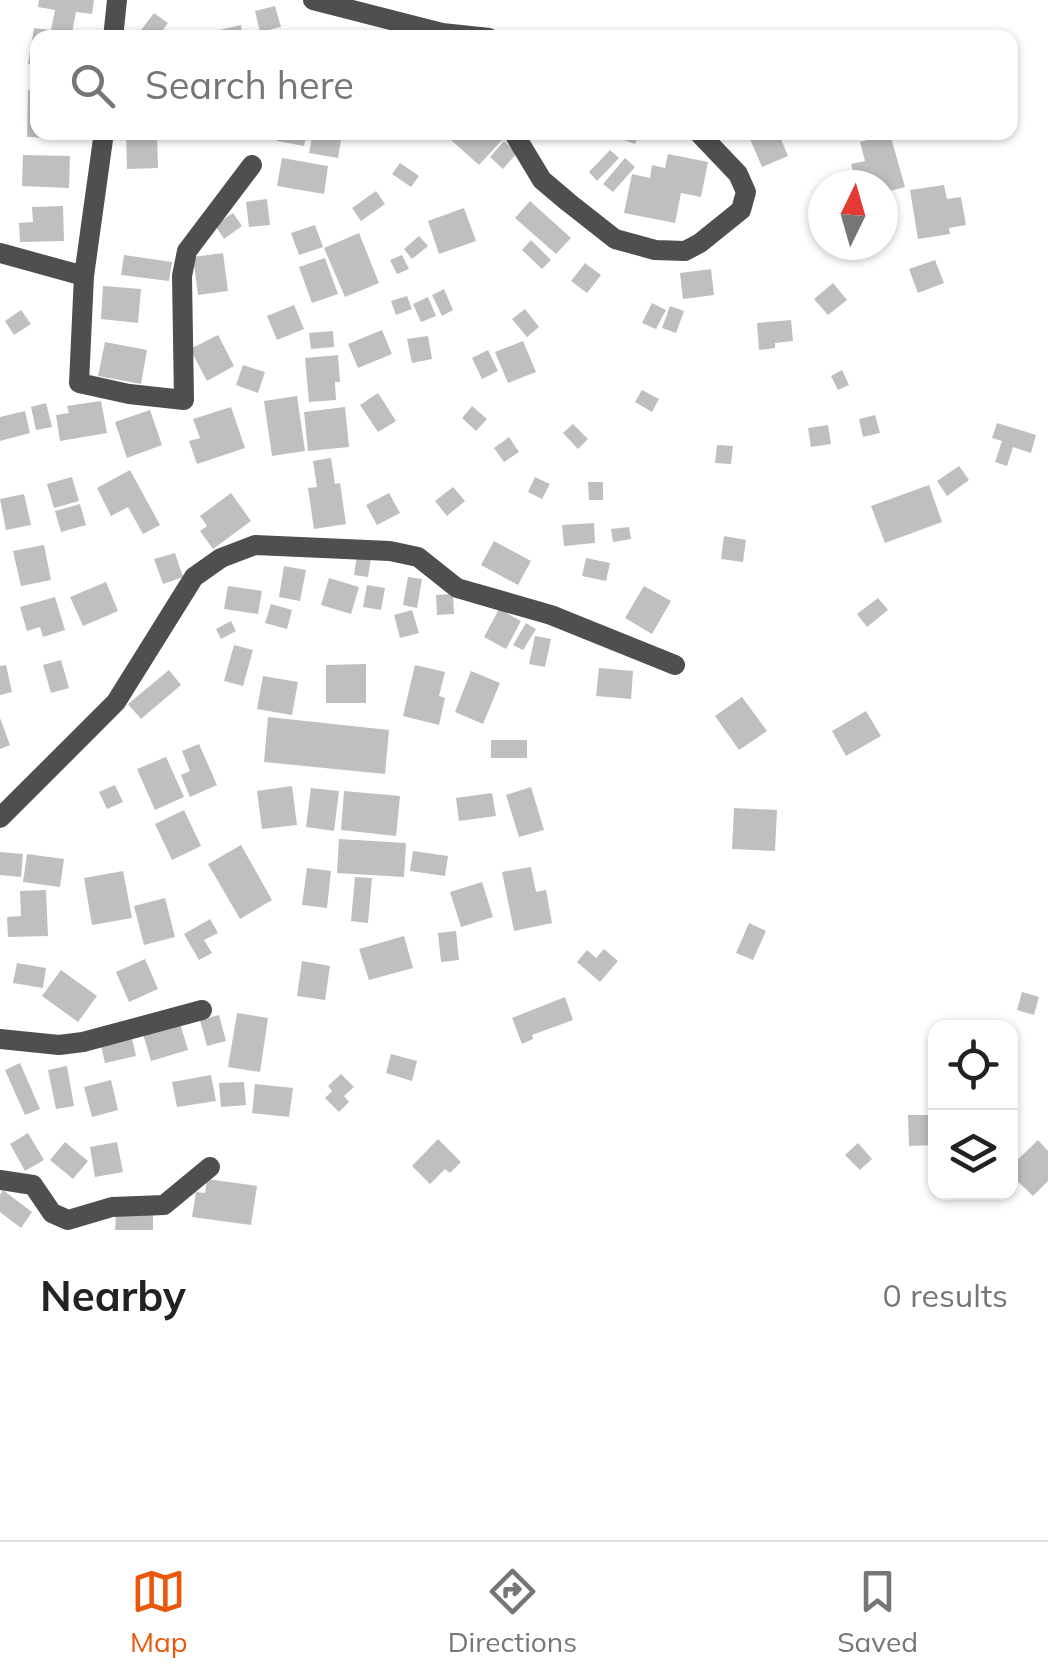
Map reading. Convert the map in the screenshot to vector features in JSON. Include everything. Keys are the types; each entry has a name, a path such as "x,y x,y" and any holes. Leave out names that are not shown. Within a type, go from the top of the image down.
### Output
{"street":[{"path":"115,30 117,0"},
{"path":"313,0 426,30"},
{"path":"103,140 84,276 80,383 129,394 184,400 182,276 187,251 252,165"},
{"path":"519,140 542,180 615,239 655,250 685,250 700,243 740,210 746,192 738,174 706,140"},
{"path":"0,253 84,276"},
{"path":"0,818 116,702 194,577 221,558 255,545 390,551 418,557 457,588 551,614 675,665"},
{"path":"0,1039 59,1045 83,1042 202,1010"},
{"path":"0,1180 32,1185 52,1213 68,1220 112,1207 164,1205 210,1167"}],"building":[{"path":"39,0 94,0 92,14 76,12 73,30 51,30 55,10 38,7"},
{"path":"275,6 281,27 260,30 255,11"},
{"path":"154,13 168,23 163,30 141,30"},
{"path":"28,90 30,90 30,137"},
{"path":"126,140 157,140 158,168 127,169"},
{"path":"277,140 305,140 304,146"},
{"path":"311,140 341,140 338,158 309,153"},
{"path":"451,140 502,140 479,165"},
{"path":"750,140 781,140 788,156 762,167"},
{"path":"892,140 905,187 898,189 898,170 853,170 851,164 865,161 860,142"},
{"path":"504,141 517,153 503,169 490,157"},
{"path":"610,150 619,158 597,181 589,172"},
{"path":"668,154 708,162 701,197 681,193 675,223 624,213 632,174 650,178 652,165 665,168"},
{"path":"23,155 70,156 69,188 22,186"},
{"path":"282,158 328,166 324,194 277,186"},
{"path":"625,158 635,167 613,192 603,184"},
{"path":"400,163 419,176 411,187 392,174"},
{"path":"944,185 947,199 961,197 966,225 949,228 950,234 918,239 910,190"},
{"path":"376,191 385,204 361,221 352,208"},
{"path":"267,199 270,225 249,227 246,202"},
{"path":"530,201 571,238 556,254 515,218"},
{"path":"63,206 64,241 20,242 19,223 33,222 32,207"},
{"path":"464,208 476,241 439,254 428,221"},
{"path":"233,213 242,226 224,239 215,225"},
{"path":"315,225 323,247 299,255 291,233"},
{"path":"359,233 379,283 345,297 324,248"},
{"path":"419,236 428,246 412,259 404,249"},
{"path":"531,240 551,260 542,269 522,250"},
{"path":"223,253 228,291 198,295 193,257"},
{"path":"124,255 172,262 169,281 121,275"},
{"path":"402,255 409,269 397,274 390,260"},
{"path":"325,258 338,294 312,303 299,267"},
{"path":"935,260 944,283 918,293 909,269"},
{"path":"585,263 601,275 587,293 571,281"},
{"path":"711,269 714,295 683,299 680,273"},
{"path":"833,283 847,300 828,315 814,299"},
{"path":"103,286 141,289 138,323 101,319"},
{"path":"444,289 453,310 442,316 432,295"},
{"path":"407,296 412,309 396,315 391,301"},
{"path":"428,297 436,316 421,322 413,304"},
{"path":"652,303 666,310 656,329 642,323"},
{"path":"294,305 304,329 277,340 267,316"},
{"path":"670,306 684,311 676,333 662,328"},
{"path":"525,309 539,327 527,337 512,319"},
{"path":"21,310 31,324 14,335 5,321"},
{"path":"791,320 793,341 759,350 757,323"},
{"path":"382,330 392,354 358,368 348,344"},
{"path":"333,331 334,347 311,349 309,333"},
{"path":"218,335 234,366 207,381 190,349"},
{"path":"428,336 432,359 412,363 407,339"},
{"path":"523,341 536,372 508,383 495,352"},
{"path":"105,342 147,350 141,384 98,376"},
{"path":"488,350 498,371 482,379 472,358"},
{"path":"338,355 340,382 335,382 336,400 309,402 305,358"},
{"path":"243,365 265,372 258,393 236,385"},
{"path":"842,370 849,385 838,390 831,376"},
{"path":"642,390 659,399 652,412 635,402"},
{"path":"378,393 396,421 378,432 360,405"},
{"path":"297,396 305,451 272,456 264,401"},
{"path":"101,401 107,433 60,441 56,415 69,413 67,406"},
{"path":"46,403 52,427 36,430 31,407"},
{"path":"472,406 487,419 476,431 462,418"},
{"path":"231,407 245,448 197,464 189,441 200,438 193,419"},
{"path":"345,407 349,447 308,451 304,412"},
{"path":"150,410 162,445 127,458 115,422"},
{"path":"25,411 30,433 0,441 0,417"},
{"path":"875,415 880,433 863,437 859,419"},
{"path":"997,423 1036,435 1031,453 1013,447 1007,466 995,462 1002,441 992,438"},
{"path":"573,424 588,439 578,449 563,433"},
{"path":"828,425 831,444 811,447 808,428"},
{"path":"509,437 519,452 504,462 494,448"},
{"path":"717,445 733,446 731,464 715,463"},
{"path":"331,458 335,484 340,483 346,524 314,529 308,488 317,487 313,461"},
{"path":"959,466 969,480 947,496 937,481"},
{"path":"130,470 160,525 143,534 128,507 111,516 97,488"},
{"path":"72,477 79,501 54,508 47,484"},
{"path":"535,477 550,484 542,499 528,492"},
{"path":"588,482 603,482 603,500 589,500"},
{"path":"929,485 942,522 885,543 871,506"},
{"path":"453,487 465,501 447,516 435,501"},
{"path":"231,493 251,521 213,549 200,531 207,526 200,516"},
{"path":"389,493 400,513 377,525 366,505"},
{"path":"24,494 31,525 6,530 0,499"},
{"path":"80,504 86,525 61,532 55,511"},
{"path":"594,523 595,543 564,546 562,525"},
{"path":"629,527 631,539 613,542 611,529"},
{"path":"724,536 746,540 743,562 721,559"},
{"path":"494,541 531,561 518,585 481,565"},
{"path":"44,545 51,580 21,586 13,551"},
{"path":"175,553 183,577 163,584 154,559"},
{"path":"357,556 371,558 368,577 354,575"},
{"path":"586,558 610,563 606,581 582,576"},
{"path":"284,566 306,570 300,601 279,597"},
{"path":"408,577 422,579 417,608 403,605"},
{"path":"329,578 359,587 351,614 321,605"},
{"path":"106,582 118,611 83,626 70,597"},
{"path":"367,585 385,588 381,610 363,607"},
{"path":"228,586 262,591 258,614 224,609"},
{"path":"644,586 671,601 652,634 625,618"},
{"path":"453,594 454,614 437,615 436,595"},
{"path":"55,597 65,630 43,637 40,627 27,631 20,607"},
{"path":"878,598 888,610 867,627 857,614"},
{"path":"271,604 292,610 287,629 265,623"},
{"path":"499,609 521,621 506,649 484,637"},
{"path":"412,610 419,633 400,638 394,615"},
{"path":"231,621 236,631 221,639 216,629"},
{"path":"526,623 536,629 523,650 513,645"},
{"path":"535,636 551,639 545,667 529,664"},
{"path":"234,645 253,650 243,686 224,681"},
{"path":"61,660 69,688 51,693 43,665"},
{"path":"366,664 366,703 326,703 326,665"},
{"path":"6,665 12,692 0,695 0,666"},
{"path":"415,665 445,672 439,696 445,698 439,725 403,716"},
{"path":"599,668 633,671 631,699 596,696"},
{"path":"169,670 181,685 141,719 128,704"},
{"path":"471,671 500,683 483,724 455,712"},
{"path":"263,676 298,682 292,715 257,709"},
{"path":"742,697 767,731 739,750 715,716"},
{"path":"866,711 881,736 846,756 832,731"},
{"path":"268,717 389,730 385,774 264,762"},
{"path":"0,718 10,745 0,749"},
{"path":"491,740 527,740 527,758 491,758"},
{"path":"199,744 217,785 190,797 181,775 190,771 182,751"},
{"path":"166,757 184,797 155,810 137,769"},
{"path":"115,785 123,802 107,809 99,792"},
{"path":"292,786 297,825 262,829 257,791"},
{"path":"531,787 544,830 519,837 506,795"},
{"path":"311,788 339,791 334,831 306,827"},
{"path":"344,791 400,796 396,836 341,830"},
{"path":"492,793 496,816 459,821 456,798"},
{"path":"734,808 777,810 775,851 732,849"},
{"path":"184,810 201,846 172,860 155,824"},
{"path":"339,839 406,843 404,877 337,873"},
{"path":"241,845 272,900 240,919 208,864"},
{"path":"413,851 448,856 445,876 410,871"},
{"path":"0,852 23,854 21,877 0,875"},
{"path":"27,854 64,859 60,887 23,882"},
{"path":"531,867 536,892 546,890 552,923 514,931 502,872"},
{"path":"307,868 331,871 327,908 302,905"},
{"path":"123,871 132,918 92,925 84,878"},
{"path":"355,877 372,878 368,923 351,921"},
{"path":"482,882 493,917 461,927 450,892"},
{"path":"46,890 48,936 8,937 7,917 21,916 20,891"},
{"path":"165,898 175,937 144,945 134,906"},
{"path":"210,919 218,933 204,940 212,953 199,960 184,934"},
{"path":"749,923 766,931 753,960 736,953"},
{"path":"456,931 459,960 441,962 438,933"},
{"path":"404,936 413,968 369,980 359,949"},
{"path":"604,949 618,961 600,982 577,962 587,950 596,958"},
{"path":"145,959 158,989 129,1002 116,972"},
{"path":"302,961 330,966 325,1000 297,996"},
{"path":"17,963 46,968 43,988 13,983"},
{"path":"61,970 97,996 78,1022 42,996"},
{"path":"1022,992 1039,997 1034,1015 1017,1010"},
{"path":"565,997 573,1020 532,1035 533,1039 522,1044 512,1018"},
{"path":"237,1013 268,1018 260,1072 228,1067"},
{"path":"219,1015 226,1041 207,1046 200,1020"},
{"path":"180,1023 188,1050 151,1061 143,1034"},
{"path":"131,1034 136,1056 105,1063 100,1041"},
{"path":"391,1054 417,1061 412,1081 386,1073"},
{"path":"20,1063 40,1109 25,1115 5,1070"},
{"path":"67,1066 74,1106 56,1109 48,1070"},
{"path":"341,1074 354,1087 344,1096 349,1102 339,1112 325,1098 332,1091 328,1086"},
{"path":"211,1075 216,1101 177,1107 172,1082"},
{"path":"111,1080 118,1110 92,1117 84,1087"},
{"path":"244,1082 246,1105 221,1107 219,1083"},
{"path":"255,1084 293,1088 289,1117 252,1113"},
{"path":"908,1115 928,1115 928,1145 909,1146"},
{"path":"28,1133 44,1160 25,1171 10,1144"},
{"path":"438,1139 461,1162 450,1173 445,1169 430,1184 412,1166"},
{"path":"1038,1140 1048,1151 1048,1181 1033,1196 1018,1182 1018,1159"},
{"path":"65,1142 88,1161 73,1179 50,1160"},
{"path":"117,1142 123,1172 95,1177 90,1147"},
{"path":"858,1143 872,1159 860,1170 845,1155"},
{"path":"207,1179 257,1186 251,1225 192,1217 196,1192 205,1193"},
{"path":"3,1190 32,1212 21,1228 0,1212"},
{"path":"116,1213 153,1215 153,1230 115,1230"}]}
